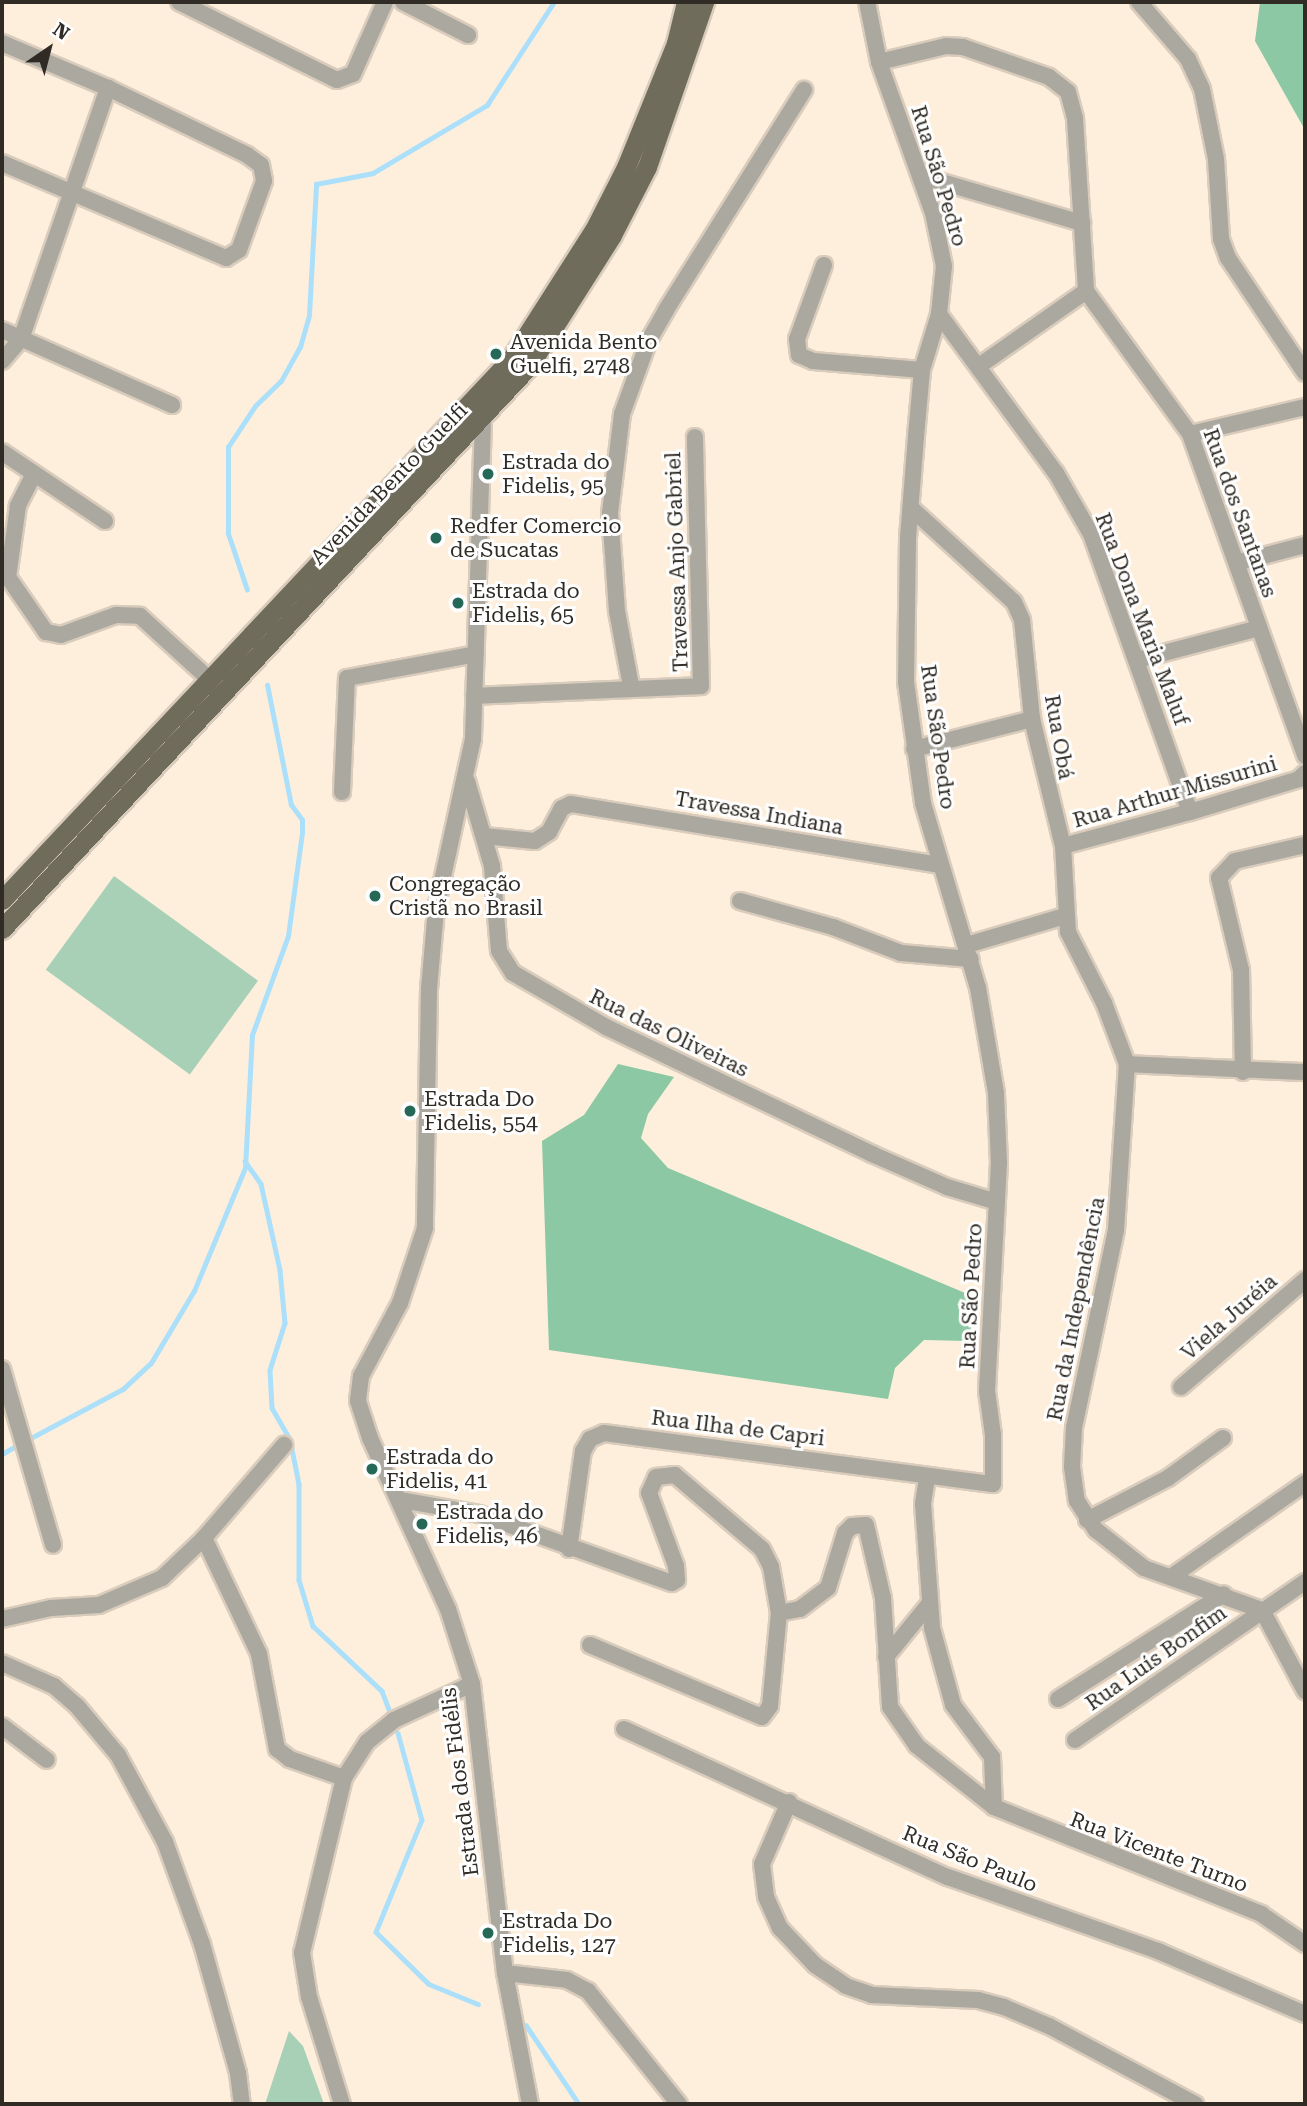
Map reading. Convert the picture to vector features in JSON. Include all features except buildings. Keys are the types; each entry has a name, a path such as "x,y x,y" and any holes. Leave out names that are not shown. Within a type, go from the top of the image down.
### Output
{"main road":[{"name":"Avenida Bento Guelfi","path":"476,413 594,230 650,107 686,2"},
{"name":"Avenida Bento Guelfi","path":"2,900 208,679 248,639 289,607 476,413 564,316 618,224 665,122 704,2"},
{"name":"Avenida Bento Guelfi","path":"2,929 250,663 289,607"}],"street":[{"path":"179,2 337,80 353,74 385,2"},
{"path":"403,2 468,35"},
{"name":"Rua São Pedro","path":"867,2 879,62 921,176 944,266 939,314 922,370 911,508 906,682 914,749 940,865 969,952 996,1093 996,1202 987,1391 993,1435 993,1484"},
{"path":"1139,2 1188,59 1202,89 1216,159 1221,239 1228,258 1305,373"},
{"path":"2,43 108,88 261,165 264,181 239,250 226,258 2,163"},
{"path":"879,62 946,46 962,47 1061,85 1076,119 1086,291 979,366"},
{"path":"2,361 21,339 69,191 108,88"},
{"path":"474,696 631,686 617,611 610,513 622,414 666,310 804,90"},
{"path":"921,176 1082,223"},
{"path":"824,265 797,339 799,355 813,361 922,370"},
{"name":"Rua dos Santanas","path":"1086,291 1190,434 1240,562 1259,628 1305,756"},
{"name":"Rua Dona Maria Maluf","path":"939,314 979,366 1079,511 1138,660 1190,811"},
{"path":"2,330 172,405"},
{"path":"1190,434 1305,407"},
{"name":"Estrada dos Fidélis","path":"476,413 474,696 467,781 443,862 436,909 429,989 425,1228 400,1303 358,1388 364,1424 449,1609 472,1684 505,1973 530,2104"},
{"name":"Travessa Anjo Gabriel","path":"631,686 701,686 695,438"},
{"path":"2,452 105,522"},
{"path":"34,474 18,506 6,545 8,577 46,632 61,635 116,615 139,617 208,679"},
{"name":"Rua Obá","path":"911,508 1014,602 1023,620 1032,719 1063,846 1065,916"},
{"path":"1240,562 1305,545"},
{"path":"1138,660 1259,628"},
{"path":"342,793 347,678 476,654"},
{"path":"914,749 1032,719"},
{"name":"Rua Arthur Missurini","path":"1063,846 1190,811 1302,776"},
{"name":"Rua das Oliveiras","path":"467,781 484,836 499,951 503,963 529,986 881,1159 996,1202"},
{"name":"Travessa Indiana","path":"484,836 524,841 543,838 562,808 570,804 940,865"},
{"path":"1243,1072 1241,970 1219,878 1235,861 1305,845"},
{"path":"740,901 833,927 901,953 969,952 1065,916"},
{"name":"Rua da Independência","path":"1065,916 1127,1064 1116,1230 1074,1428 1072,1467 1077,1501 1087,1520 1115,1548 1144,1567 1262,1610"},
{"path":"1127,1064 1243,1072 1305,1072"},
{"name":"Viela Juréia","path":"1181,1387 1261,1313 1305,1280"},
{"path":"2,1369 53,1545"},
{"name":"Rua Ilha de Capri","path":"569,1549 583,1451 596,1434 753,1450 927,1478 993,1484"},
{"path":"1087,1520 1168,1478 1223,1438"},
{"path":"2,1619 117,1600 162,1578 204,1538 231,1503 284,1445"},
{"path":"401,1500 479,1514 569,1549 675,1583 676,1566 649,1493 656,1477 675,1475 733,1520 761,1549 771,1567 779,1613 770,1706 762,1717 590,1645"},
{"path":"927,1478 923,1504 929,1604 953,1705 992,1758 993,1807"},
{"path":"1171,1577 1305,1483"},
{"name":"Rua Vicente Turno","path":"779,1613 800,1609 828,1588 845,1533 852,1526 866,1525 883,1598 885,1683 900,1725 946,1772 993,1807 1238,1904 1305,1944"},
{"path":"204,1538 259,1654 277,1749 290,1759 344,1778"},
{"name":"Rua Luís Bonfim","path":"1075,1740 1305,1583"},
{"path":"1058,1699 1224,1594"},
{"path":"886,1657 929,1604"},
{"path":"1262,1610 1305,1691"},
{"path":"2,1663 54,1686 77,1706 118,1755 142,1799 165,1842 202,1944 238,2073 242,2104"},
{"path":"342,2104 309,1997 302,1953 344,1778 367,1742 394,1720 472,1684"},
{"path":"2,1726 47,1760"},
{"name":"Rua São Paulo","path":"624,1729 789,1802 948,1877 1158,1951 1305,2014"},
{"path":"789,1802 762,1864 766,1897 780,1928 814,1965 846,1986 872,1995 978,2000 1004,2007 1049,2026 1195,2104"},
{"path":"505,1973 556,1978 588,1991 679,2104"}],"green space":[{"path":"1260,2 1305,2 1305,130 1255,41"},
{"path":"114,876 258,981 190,1074 46,970"},
{"path":"618,1064 674,1077 648,1114 641,1138 668,1168 977,1298 968,1341 924,1340 895,1368 888,1399 549,1350 542,1141 584,1115"},
{"path":"289,2031 303,2046 324,2104 265,2104"}],"waterway":[{"path":"247,590 228,534 228,447 255,406 281,381 300,347 309,315 316,184 373,173 487,105 554,2"},
{"path":"27,1440 123,1389 151,1363 194,1291 245,1168 252,1035 288,936 302,833 302,820 291,805 267,685"},
{"path":"245,1161 261,1184 280,1270 285,1323 270,1370 272,1408 290,1439 299,1484 299,1580 313,1626 382,1691 389,1709"},
{"path":"2,1454 19,1444"},
{"path":"398,1733 422,1820 376,1932 429,1984 478,2004"},
{"path":"526,2025 579,2104"}],"place":[{"name":"Avenida Bento Guelfi, 2748","path":"496,354"},
{"name":"Estrada do Fidelis, 95","path":"488,474"},
{"name":"Redfer Comercio de Sucatas","path":"436,538"},
{"name":"Estrada do Fidelis, 65","path":"458,603"},
{"name":"Congregação Cristã no Brasil","path":"375,896"},
{"name":"Estrada Do Fidelis, 554","path":"410,1111"},
{"name":"Estrada do Fidelis, 41","path":"372,1469"},
{"name":"Estrada do Fidelis, 46","path":"422,1524"},
{"name":"Estrada Do Fidelis, 127","path":"488,1933"}]}
